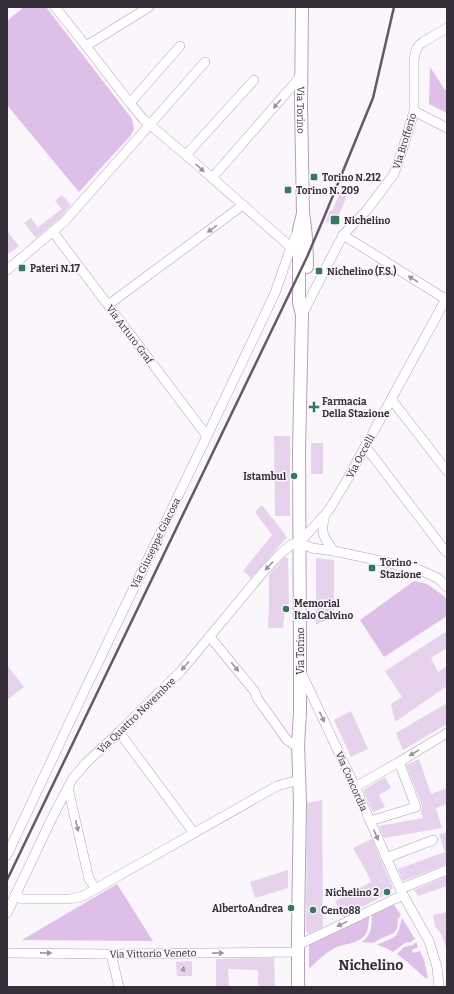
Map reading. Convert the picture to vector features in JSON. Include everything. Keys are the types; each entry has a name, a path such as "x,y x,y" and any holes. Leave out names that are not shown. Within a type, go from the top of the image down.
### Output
{"main road":[{"name":"Via Torino","path":"302,7 301,104 303,213 307,245 306,302 302,315"},
{"name":"Via Torino","path":"298,987 300,781 298,744 300,708 299,451 302,315 299,302 295,251 303,213"}],"street":[{"path":"55,7 144,120 295,251"},
{"path":"86,46 149,7"},
{"name":"Via Brofferio","path":"302,315 343,236 367,210 394,174 414,111 414,59 416,50 422,42 447,28"},
{"path":"130,103 180,46"},
{"path":"7,270 64,222 204,62"},
{"path":"212,178 301,74"},
{"path":"186,155 254,80"},
{"path":"414,111 447,128"},
{"path":"108,305 243,205"},
{"name":"Via Arturo Graf","path":"52,232 207,436"},
{"path":"343,236 447,299"},
{"name":"Via Giuseppe Giacosa","path":"7,855 295,251"},
{"name":"Via Occelli","path":"299,543 329,510 447,299"},
{"path":"391,399 447,471"},
{"path":"365,446 446,552"},
{"path":"325,514 322,530 325,540 334,551"},
{"path":"299,543 312,548 334,551 420,570 429,574 443,577 447,588"},
{"name":"Via Quattro Novembre","path":"7,912 73,778 86,763 181,670 277,557 292,544 299,543"},
{"path":"210,637 255,692 257,698 287,740 293,744 298,744"},
{"name":"Via Concordia","path":"300,669 355,787 401,892 429,941 437,967 439,987"},
{"path":"300,708 307,704 316,703"},
{"path":"119,732 194,833"},
{"path":"355,787 400,762 447,733"},
{"path":"370,821 416,807 400,762"},
{"path":"15,895 22,899 70,899 82,896 277,786 300,781"},
{"path":"68,788 89,879 96,889"},
{"path":"386,858 433,840"},
{"path":"298,948 401,892 447,870"},
{"name":"Via Vittorio Veneto","path":"7,953 111,954 298,948"},
{"path":"111,954 119,987"}],"shaded area":[{"path":"24,7 46,7 132,119 134,129 131,135 79,192 7,105 7,21"},
{"path":"430,67 445,90 447,89 447,113 429,104"},
{"path":"414,581 427,584 444,596 447,601 447,616 384,657 360,620"},
{"path":"117,884 153,941 22,940"},
{"path":"392,902 401,915 398,919 397,929 394,933 373,943 362,942 366,939 370,932 372,913"},
{"path":"370,914 367,931 362,938 358,941 333,949 309,969 309,945"},
{"path":"402,918 415,939 411,942 405,943 393,952 377,945 391,939 397,934"},
{"path":"416,942 418,947 412,950 413,953 420,951 424,960 428,978 425,978 397,954 404,947 413,945"}],"building":[{"path":"341,190 348,193 335,225 326,222 330,210 332,211"},
{"path":"62,195 71,205 60,218 36,238 24,223 31,218 38,227 62,209 55,201"},
{"path":"7,231 19,246 7,255"},
{"path":"274,436 290,436 290,516 275,516"},
{"path":"311,443 323,443 323,474 311,474"},
{"path":"262,505 287,537 251,578 243,571 272,535 255,512"},
{"path":"285,557 288,558 289,608 285,608 283,628 268,628 269,575"},
{"path":"316,558 334,560 334,616 316,625"},
{"path":"447,631 447,648 431,658 438,672 447,666 447,686 395,722 391,704 402,697 385,671"},
{"path":"7,665 24,687 7,700"},
{"path":"447,703 447,724 403,750 396,733"},
{"path":"351,711 368,749 351,757 334,720"},
{"path":"419,759 431,794 447,788 447,804 436,808 442,828 384,838 379,826 423,818 421,811 422,805 406,765"},
{"path":"385,777 391,788 379,795 385,807 373,812 363,790"},
{"path":"322,800 323,927 308,934 306,931 307,803"},
{"path":"447,832 447,864 403,881 398,869 445,852 439,834"},
{"path":"372,839 393,888 391,892 343,917 335,901 371,882 353,848"},
{"path":"288,870 288,888 255,898 250,882"},
{"path":"447,876 447,886 418,896 414,890"},
{"path":"447,912 446,948 441,934 435,926 433,915"},
{"path":"274,958 275,987 258,987 258,970 228,969 229,987 216,987 216,959"},
{"path":"192,961 192,976 177,976 176,962"}],"railway":[{"path":"7,880 307,257 373,98 394,7"}],"place":[{"name":"Torino N.212","path":"314,177"},
{"name":"Torino N. 209","path":"288,190"},
{"name":"Nichelino","path":"335,220"},
{"name":"Pateri N.17","path":"22,268"},
{"name":"Nichelino (F.S.)","path":"319,271"},
{"name":"Farmacia Della Stazione","path":"314,407"},
{"name":"Istambul","path":"294,476"},
{"name":"Torino - Stazione","path":"372,568"},
{"name":"Memorial Italo Calvino","path":"286,609"},
{"name":"Nichelino 2","path":"387,892"},
{"name":"AlbertoAndrea","path":"291,908"},
{"name":"Cento88","path":"313,910"}],"district":[{"name":"Nichelino","path":"371,965"}]}
